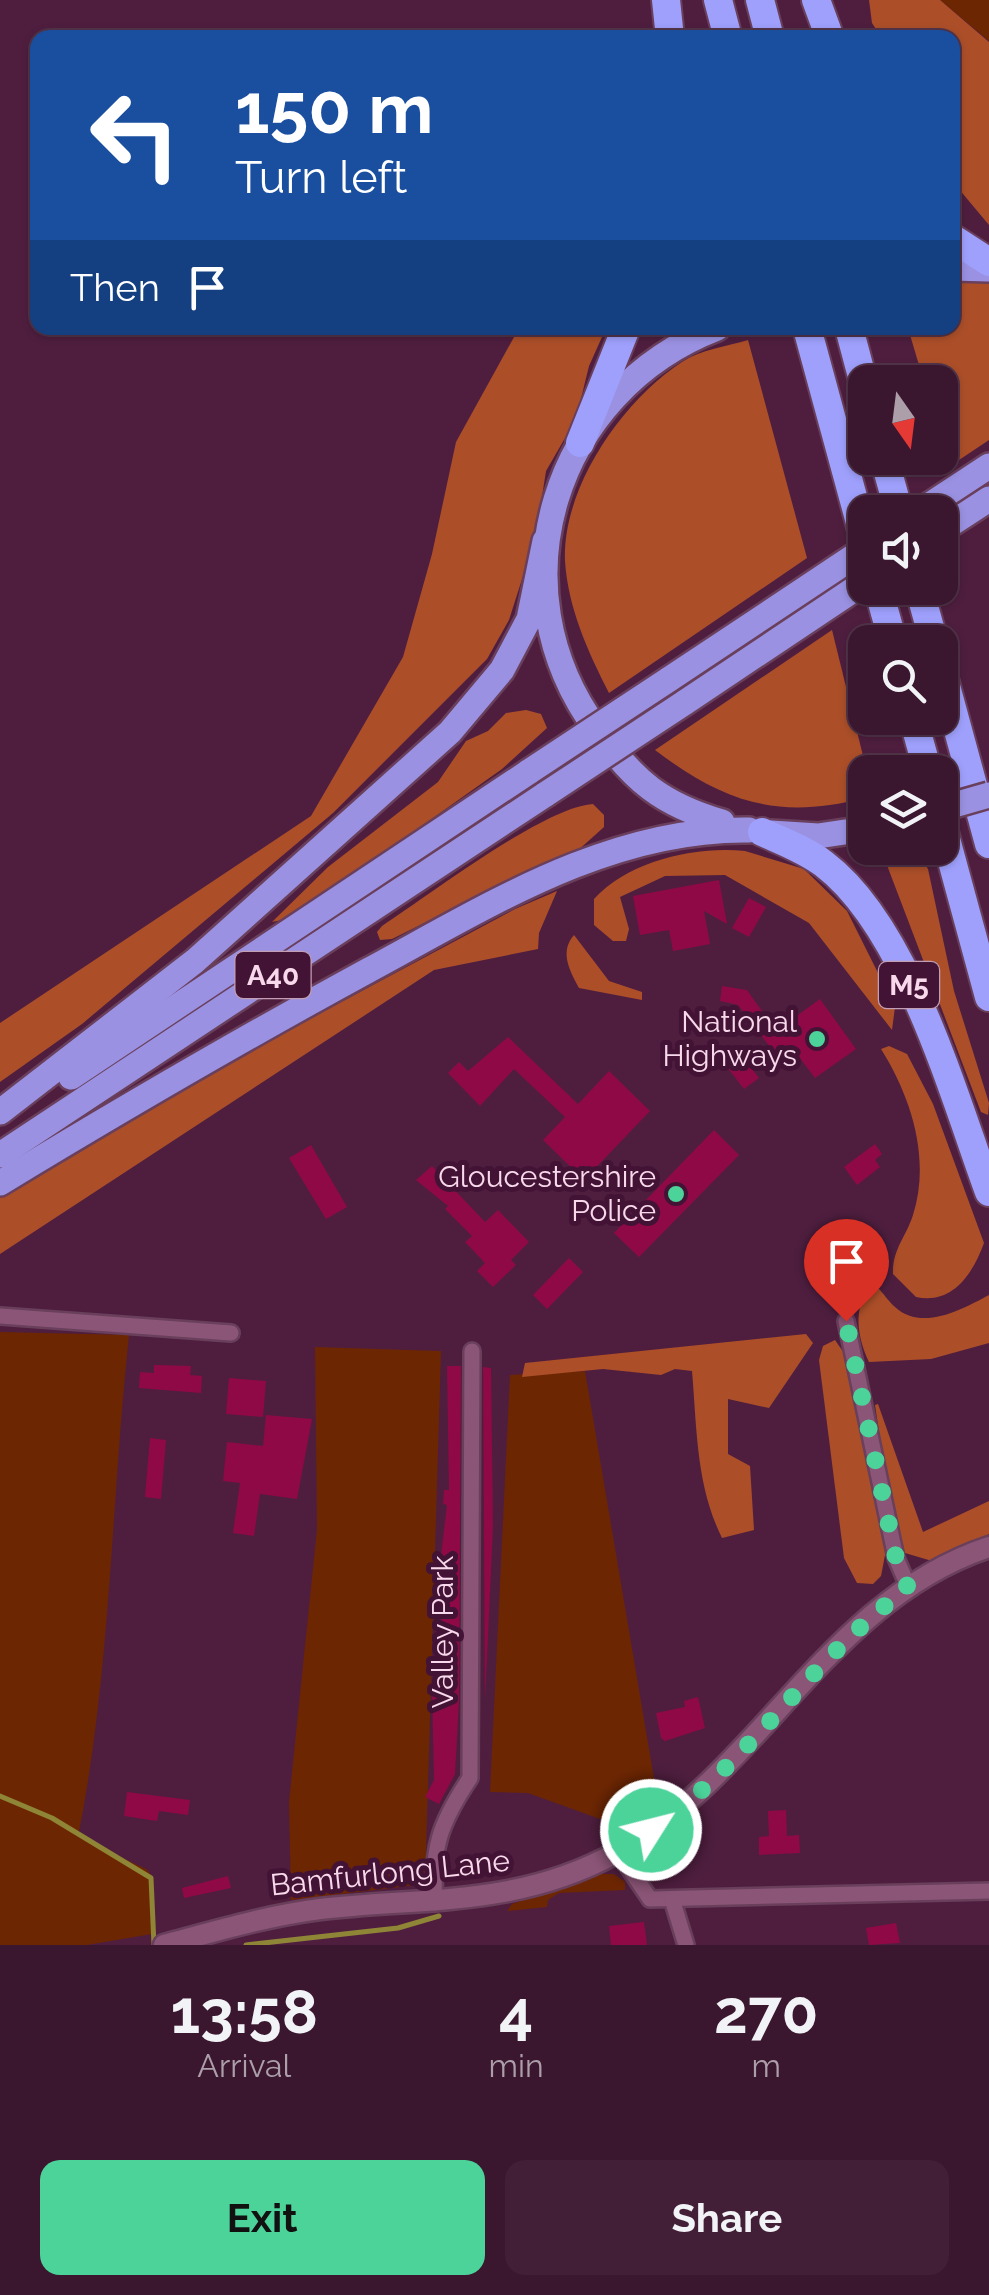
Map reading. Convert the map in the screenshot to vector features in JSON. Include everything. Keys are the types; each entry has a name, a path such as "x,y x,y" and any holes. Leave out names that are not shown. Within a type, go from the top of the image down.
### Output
{"highway":[{"path":"666,0 669,30"},
{"path":"718,0 726,30"},
{"path":"760,0 768,30"},
{"path":"816,0 827,30"},
{"path":"960,244 989,266"},
{"path":"960,268 989,266"},
{"path":"0,1112 195,960 450,732 502,670 528,619 545,541 623,335"},
{"path":"580,443 633,378 676,346 701,335"},
{"path":"809,335 852,495"},
{"path":"850,335 858,365"},
{"path":"945,495 989,466"},
{"path":"958,519 989,498"},
{"path":"545,541 544,600 554,655 580,708 628,773 666,801 755,831"},
{"name":"A40","path":"0,1124 848,560"},
{"name":"A40","path":"0,1156 848,593"},
{"path":"958,730 989,844"},
{"path":"958,804 989,796"},
{"path":"0,1182 199,1062 448,928 595,855 700,829 818,836 848,832"},
{"name":"M5","path":"755,831 823,863 857,894 878,924 903,970 989,1192"},
{"name":"M5","path":"953,865 989,996"}],"street":[{"path":"0,1316 231,1333"},
{"path":"846,1321 896,1558 908,1588"},
{"name":"Valley Park","path":"435,1903 433,1850 450,1808 470,1778 472,1350"},
{"name":"Bamfurlong Lane","path":"164,1945 262,1918 323,1909 496,1896 571,1876 618,1852 683,1808 860,1623 908,1588 989,1548"},
{"path":"618,1852 643,1895 672,1899 989,1891"},
{"path":"672,1899 686,1945"}],"shaded area":[{"path":"869,0 940,0 989,42 989,225 960,190 960,30 876,30"},
{"path":"940,0 989,0 989,41"},
{"path":"972,279 989,283 989,440 958,461 958,365 919,365 910,335 960,335 960,282"},
{"path":"515,335 603,335 589,366 576,419 546,471 536,535 509,620 487,659 333,813 82,1024 0,1082 0,1023 311,816 403,657 432,554 456,442"},
{"path":"748,340 807,558 609,693 580,629 565,561 567,533 585,476 618,423 660,379 697,354"},
{"path":"832,630 848,695 848,735 858,735 863,755 848,755 848,801 805,807 754,802 705,783 655,750"},
{"path":"526,710 541,714 547,728 502,769 292,918 272,922 328,867 438,782 466,741 488,731 506,713"},
{"path":"593,804 604,815 604,827 575,853 529,871 392,939 380,940 377,932 382,926 486,855 546,820"},
{"path":"745,851 804,869 847,911 895,1007 892,1030 809,923 725,875 665,876 620,897 629,929 626,941 613,941 594,925 594,899 625,875 684,854"},
{"path":"887,865 926,865 928,869 954,991 989,1103 988,1115 981,1112"},
{"path":"557,891 539,933 538,949 434,970 0,1254 0,1193 111,1125 515,909"},
{"path":"574,935 609,981 642,992 642,1000 579,988 567,955"},
{"path":"889,1046 907,1054 933,1104 984,1243 960,1284 941,1296 916,1297 893,1274 897,1251 913,1215 920,1172 909,1108 881,1049"},
{"path":"870,1288 878,1288 895,1307 917,1318 942,1316 989,1295 989,1343 931,1359 869,1362 862,1344 859,1314"},
{"path":"0,1332 129,1335 104,1650 78,1837 146,1869 153,1877 152,1934 87,1945 0,1945"},
{"path":"806,1334 813,1343 769,1408 728,1399 728,1454 750,1466 754,1530 722,1538 702,1477 692,1371 675,1369 661,1375 603,1369 522,1377 525,1363"},
{"path":"835,1340 853,1366 886,1550 881,1576 873,1584 857,1583 844,1558 819,1360 823,1346"},
{"path":"315,1347 441,1351 425,1884 291,1900 289,1802 317,1529"},
{"path":"585,1371 657,1796 614,1824 528,1793 490,1792 510,1375"},
{"path":"878,1404 923,1532 989,1501 989,1534 932,1561 905,1553 887,1484 875,1405"},
{"path":"601,1874 614,1874 625,1882 625,1890 559,1893 548,1900 547,1907 507,1911 512,1904"}],"building":[{"path":"719,880 727,924 704,911 710,944 673,951 669,930 640,935 633,896"},
{"path":"749,898 766,907 749,937 732,928"},
{"name":"National Highways","path":"722,986 747,990 776,1031 820,999 856,1049 815,1078 796,1053 783,1064 738,1005 720,1001"},
{"path":"508,1037 578,1104 609,1071 650,1111 584,1180 543,1140 565,1117 514,1069 480,1106 448,1073 459,1062 468,1071"},
{"path":"742,1056 759,1078 744,1089 727,1067"},
{"name":"Gloucestershire Police","path":"714,1130 739,1155 639,1257 614,1233"},
{"path":"875,1144 882,1154 875,1160 880,1167 857,1185 844,1167"},
{"path":"311,1145 347,1207 326,1219 289,1158"},
{"path":"432,1166 485,1222 498,1210 529,1242 511,1260 516,1265 493,1287 477,1271 485,1263 465,1242 472,1236 445,1209 448,1206 416,1180"},
{"path":"569,1258 583,1272 547,1309 533,1295"},
{"path":"154,1365 191,1366 190,1375 202,1376 201,1393 139,1388 140,1372 154,1373"},
{"path":"447,1366 461,1366 459,1701 455,1774 439,1804 425,1797 434,1780 432,1690 437,1648 442,1648 440,1564 447,1505 443,1504 444,1490 449,1490"},
{"path":"483,1367 491,1368 493,1526 485,1702"},
{"path":"229,1378 266,1381 263,1417 226,1414"},
{"path":"266,1415 312,1419 297,1499 260,1494 254,1536 233,1533 240,1483 223,1481 227,1442 263,1446"},
{"path":"150,1438 166,1440 161,1499 145,1497"},
{"path":"698,1697 705,1728 665,1741 661,1738 656,1713 685,1707 684,1701"},
{"path":"127,1792 190,1800 188,1815 159,1811 157,1821 124,1816"},
{"path":"786,1810 787,1836 799,1835 800,1853 759,1855 759,1837 769,1836 768,1811"},
{"path":"228,1876 231,1888 184,1898 182,1888"},
{"path":"644,1922 647,1945 611,1945 609,1926"},
{"path":"896,1923 900,1943 869,1945 866,1928"}],"waterway":[{"path":"0,1796 52,1818 151,1878 154,1945"},
{"path":"246,1945 398,1928 439,1916"}],"place":[{"name":"National Highways","path":"817,1039"},
{"name":"Gloucestershire Police","path":"676,1194"}],"route":[{"path":"651,1830 683,1808 738,1756 860,1623 908,1588 896,1558 846,1321"}]}
